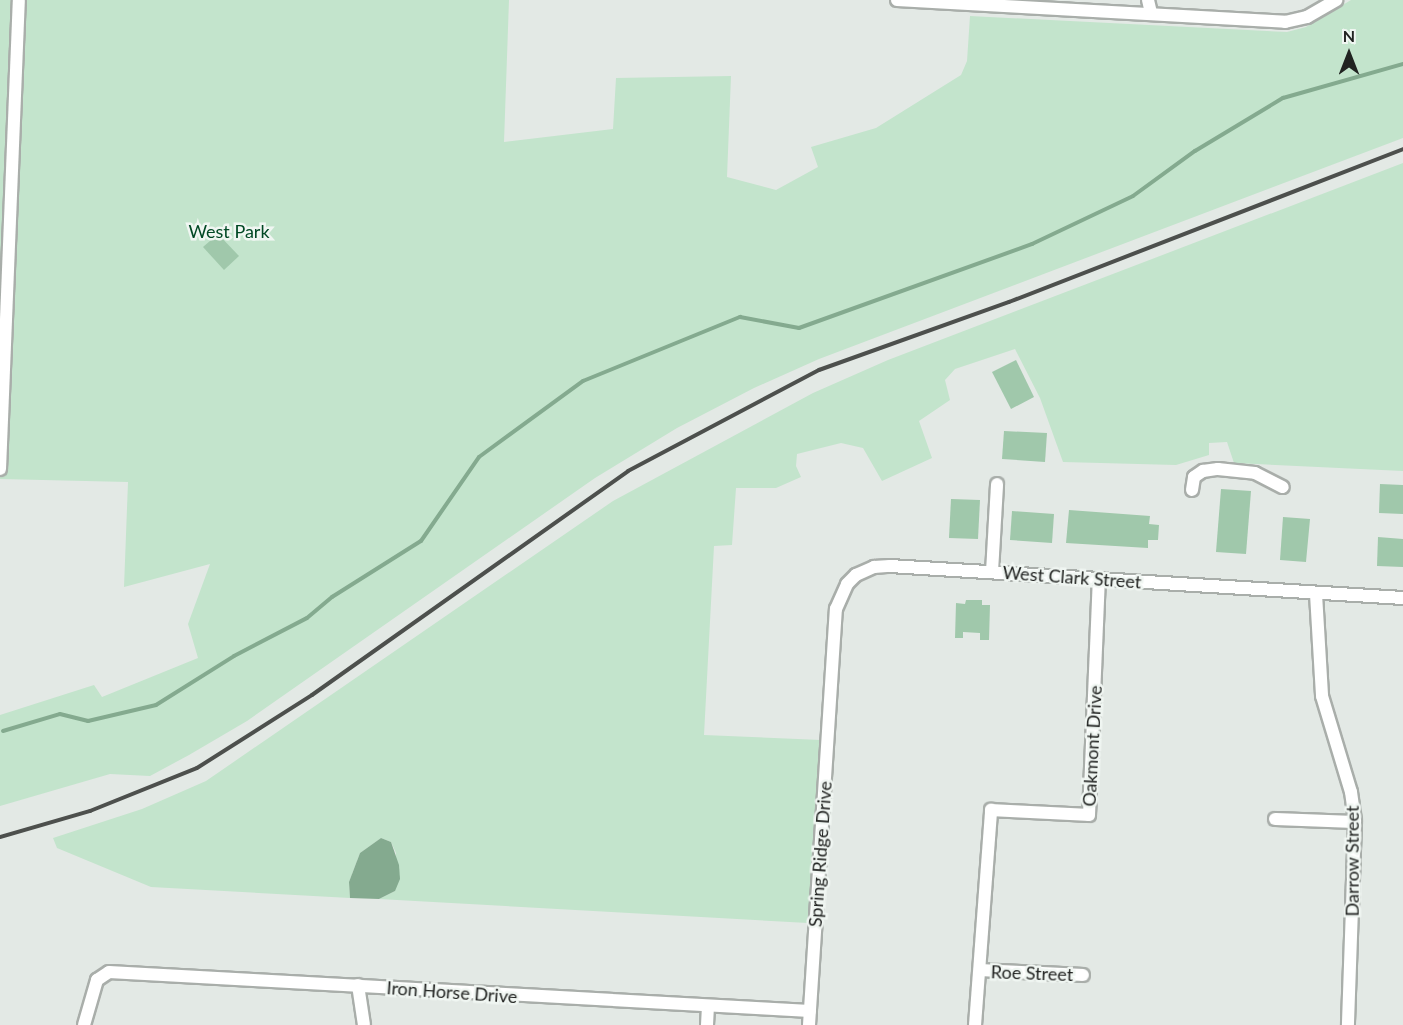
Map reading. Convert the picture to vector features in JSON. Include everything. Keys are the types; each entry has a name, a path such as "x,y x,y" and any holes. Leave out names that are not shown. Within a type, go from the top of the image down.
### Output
{"street":[{"path":"0,468 19,0"},
{"path":"897,0 1115,6 1151,14 1285,22 1307,17 1336,0"},
{"path":"1148,0 1151,14"},
{"path":"1192,490 1194,477 1203,471 1218,469 1255,473 1283,487"},
{"path":"992,572 997,484"},
{"name":"West Clark Street","path":"831,683 836,609 856,575 874,567 891,566 1403,598"},
{"name":"Oakmont Drive","path":"975,1025 991,810 1089,815 1099,580"},
{"name":"Darrow Street","path":"1316,594 1322,696 1352,792 1355,822 1348,1025"},
{"name":"Spring Ridge Drive","path":"809,1025 831,683"},
{"path":"1275,819 1355,822"},
{"name":"Roe Street","path":"980,970 1083,975"},
{"name":"Iron Horse Drive","path":"84,1025 97,980 109,972 358,985 708,1008 810,1011"},
{"path":"358,985 364,1025"},
{"path":"707,1025 708,1008"}],"green space":[{"name":"West Park","path":"0,0 509,0 504,142 613,129 616,78 731,76 727,177 776,190 818,167 811,147 876,128 961,75 967,61 970,16 1287,32 1306,27 1351,0 1403,0 1403,138 819,359 754,388 677,428 595,478 247,721 189,755 150,776 110,774 0,806 0,715 94,685 102,697 198,658 188,624 210,564 124,587 128,482 0,479"},
{"path":"1403,163 1403,471 1234,463 1227,442 1209,443 1209,455 1176,465 1063,462 1040,398 1015,349 955,369 945,380 950,400 919,421 932,458 882,481 863,448 841,443 797,454 796,466 801,477 776,488 736,488 732,545 714,546 704,735 821,740 808,923 379,899 395,891 396,853 391,842 381,838 360,853 349,882 350,898 151,887 57,848 53,838 142,809 206,781 613,501 813,393 888,360"}],"shaded area":[{"path":"381,838 391,842 399,865 400,879 395,891 379,899 350,898 349,882 360,853"}],"building":[{"path":"218,234 239,256 224,270 203,247"},
{"path":"1016,360 1034,397 1011,409 992,372"},
{"path":"1004,431 1047,433 1045,462 1002,459"},
{"path":"1380,484 1403,485 1403,514 1379,513"},
{"path":"1221,489 1251,491 1246,554 1216,552"},
{"path":"951,499 980,500 978,539 949,538"},
{"path":"1069,510 1150,516 1149,524 1159,525 1158,540 1148,540 1148,548 1066,543"},
{"path":"1012,511 1054,514 1052,543 1010,540"},
{"path":"1283,517 1310,519 1306,562 1280,560"},
{"path":"1378,537 1403,539 1403,567 1377,566"},
{"path":"966,600 982,600 982,605 990,605 989,640 980,640 980,633 963,632 963,638 955,638 956,603 965,604"}],"waterway":[{"path":"3,731 60,714 88,721 156,705 234,656 307,618 332,597 421,541 479,457 583,381 740,317 799,328 1032,244 1133,196 1195,151 1283,98 1403,64"}],"railway":[{"path":"0,837 90,811 197,768 312,695 628,471 819,370 1009,302 1403,149"}]}
